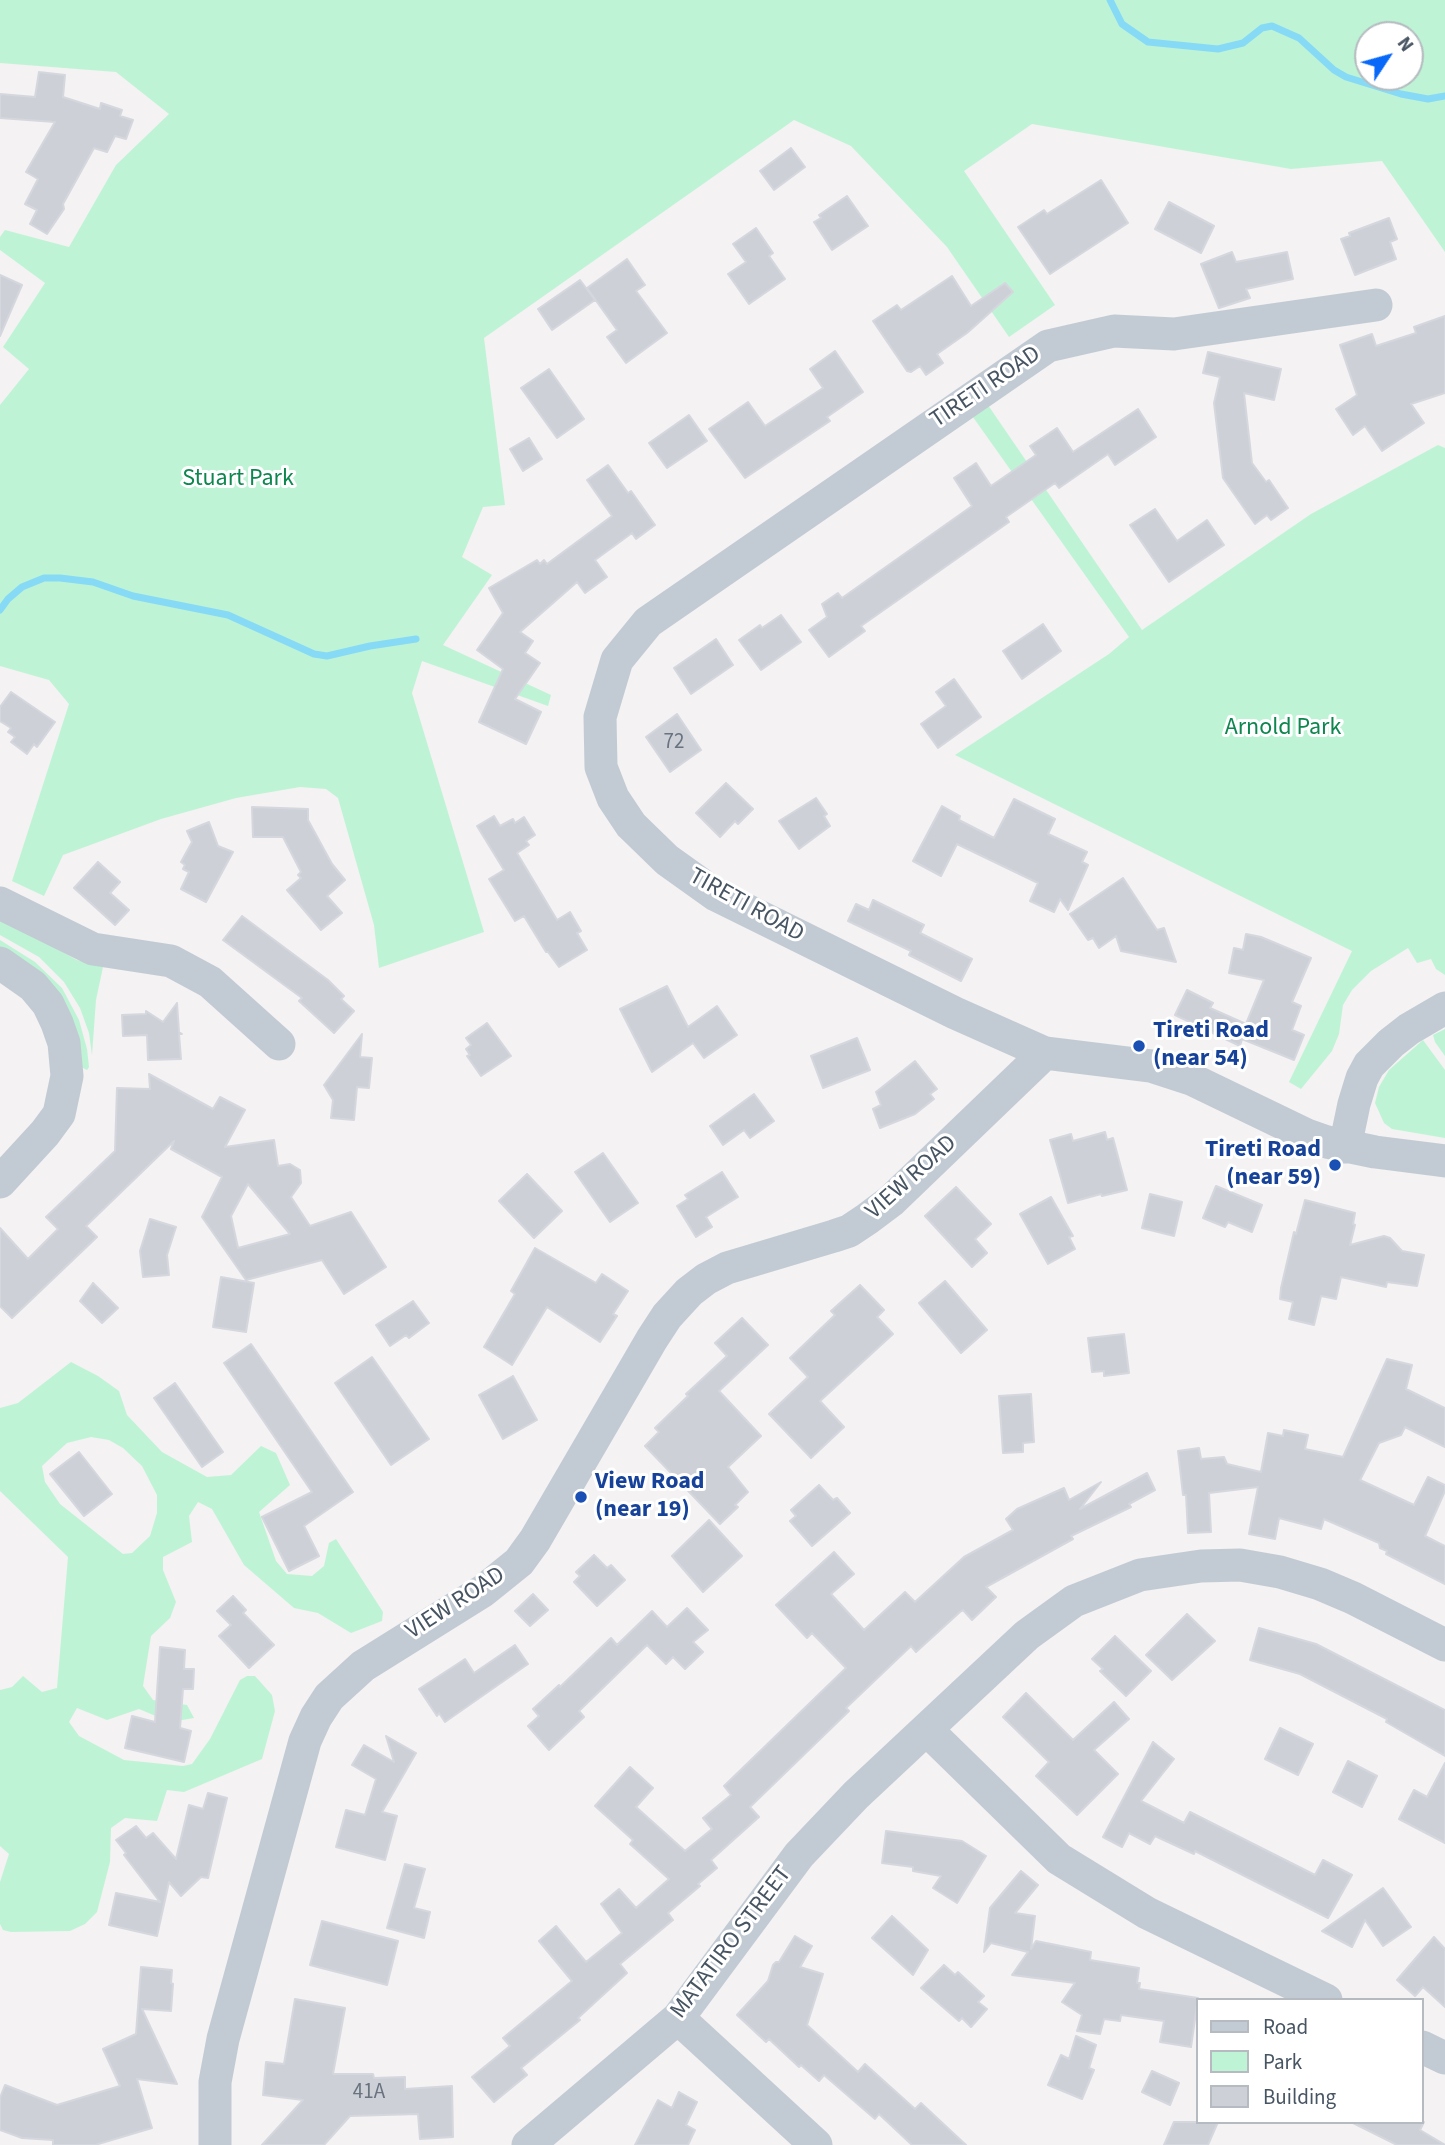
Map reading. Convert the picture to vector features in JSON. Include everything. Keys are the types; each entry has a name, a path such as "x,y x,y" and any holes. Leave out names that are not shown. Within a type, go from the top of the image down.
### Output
{"street":[{"name":"TIRETI ROAD","path":"1376,305 1174,334 1114,331 1048,346 649,622 617,660 600,718 601,767 613,798 632,825 667,860 716,895 932,1001 1045,1053 1151,1066 1221,1092 1307,1135 1345,1147 1445,1161"},
{"path":"0,903 93,949 171,961 210,982 279,1044"},
{"path":"0,963 33,986 48,1004 64,1042 67,1076 58,1114 45,1133 0,1182"},
{"path":"1345,1147 1354,1104 1362,1078 1370,1065 1409,1029 1445,1008"},
{"name":"VIEW ROAD","path":"215,2145 215,2082 223,2039 305,1741 329,1697 363,1666 483,1591 519,1562 536,1540 652,1339 667,1316 689,1292 727,1268 849,1231 867,1219 891,1201 1045,1053"},
{"name":"MATATIRO STREET","path":"528,2145 678,2018 799,1855 856,1796 1027,1635 1074,1601 1140,1576 1201,1566 1240,1565 1280,1572 1320,1584 1445,1645"},
{"path":"927,1730 1059,1859 1147,1913 1322,1998"},
{"path":"678,2018 816,2145"},
{"path":"1424,2048 1445,2057"}],"green space":[{"name":"Stuart Park","path":"0,0 1445,0 1445,252 1382,161 1291,169 1032,124 964,171 1055,305 1009,337 947,247 851,146 794,120 484,338 505,505 483,507 462,557 492,575 443,645 551,695 548,706 422,661 412,693 484,932 379,968 374,925 338,798 326,789 300,787 236,798 161,819 63,855 44,896 12,881 69,704 49,680 0,666 0,405 29,369 3,347 45,283 0,250 0,237 5,230 69,247 116,165 169,114 116,72 0,63"},
{"name":"Arnold Park","path":"979,392 1142,630 1311,514 1438,445 1445,448 1445,975 1436,969 1431,959 1417,963 1408,948 1371,971 1352,990 1343,1005 1339,1034 1332,1051 1301,1089 1289,1082 1352,951 955,755 1109,654 1129,637 963,403"},
{"path":"0,918 77,960 103,967 96,1000 92,1055 89,1033 80,1008 64,982 39,957 0,935"},
{"path":"0,940 35,962 62,988 79,1020 87,1049 87,1070 81,1067 0,950"},
{"path":"1445,1029 1445,1056 1433,1035"},
{"path":"1423,1040 1445,1070 1445,1138 1392,1129 1384,1123 1375,1103 1379,1087 1389,1070"},
{"path":"71,1362 119,1391 127,1415 162,1452 207,1477 231,1475 261,1446 276,1453 290,1485 259,1512 276,1561 287,1574 312,1576 324,1566 329,1543 336,1539 383,1612 382,1621 351,1633 318,1613 294,1608 244,1565 212,1509 198,1502 189,1516 192,1542 163,1557 163,1570 176,1602 170,1618 151,1636 143,1686 153,1700 187,1705 194,1718 170,1722 139,1709 107,1720 77,1708 69,1722 79,1736 124,1760 183,1766 192,1764 210,1739 240,1680 255,1676 272,1695 275,1711 262,1759 184,1792 167,1790 157,1821 125,1818 111,1828 110,1862 97,1912 85,1924 70,1931 11,1932 3,1930 0,1924 0,1882 9,1854 0,1846 0,1690 12,1687 23,1676 42,1692 57,1688 68,1557 0,1491 0,1408 18,1403","holes":["91,1437 109,1440 123,1448 142,1466 157,1495 157,1513 150,1536 132,1553 123,1554 60,1504 45,1482 42,1466 67,1443"]}],"building":[{"path":"39,72 65,75 63,97 100,109 101,103 122,110 120,116 133,120 126,139 115,136 107,152 94,148 63,204 64,209 47,234 30,224 37,210 25,204 38,179 26,172 55,122 0,118 0,94 35,97"},
{"path":"791,148 805,167 774,190 760,171"},
{"path":"1101,180 1128,223 1050,274 1018,227 1044,210 1047,214"},
{"path":"847,196 868,226 832,250 814,222 821,218 819,215"},
{"path":"1169,202 1214,226 1201,253 1155,229"},
{"path":"1389,218 1397,239 1390,242 1396,259 1355,275 1341,239 1350,236 1349,233"},
{"path":"756,228 773,253 769,256 785,279 749,304 728,274 746,262 733,244"},
{"path":"1232,252 1236,262 1287,252 1293,279 1246,289 1250,298 1219,308 1201,264"},
{"path":"627,259 645,285 636,291 667,333 626,363 607,337 617,330 587,288"},
{"path":"0,275 22,285 0,336"},
{"path":"952,276 971,306 1005,283 1013,292 967,333 937,354 943,363 926,375 920,366 911,372 907,371 873,321 897,305 901,310"},
{"path":"580,280 595,300 552,330 538,309"},
{"path":"1445,316 1445,393 1411,404 1424,423 1382,451 1365,426 1353,435 1336,409 1357,395 1340,345 1372,334 1376,346 1416,333 1414,327"},
{"path":"835,351 863,392 827,417 830,421 745,478 709,429 748,402 765,426 823,388 810,369"},
{"path":"1208,352 1281,369 1274,400 1244,393 1252,463 1266,482 1269,480 1288,508 1271,520 1267,515 1255,524 1223,478 1214,403 1220,377 1203,373"},
{"path":"549,369 584,419 557,438 521,388"},
{"path":"1138,409 1156,437 1115,465 1108,454 1059,488 1055,483 1006,517 1009,522 861,626 865,631 829,657 809,630 827,617 822,604 838,593 842,598 972,506 954,478 976,463 991,486 1036,455 1030,446 1057,428 1073,452"},
{"path":"689,415 707,441 667,468 649,443"},
{"path":"529,438 542,459 523,471 510,449"},
{"path":"608,465 655,525 636,539 632,533 595,560 607,577 585,593 577,582 520,632 533,641 525,653 540,663 515,699 541,712 526,744 479,722 503,669 477,650 503,613 489,588 537,560 540,564 544,560 547,564 612,516 587,480"},
{"path":"1155,509 1177,541 1207,520 1224,545 1169,582 1130,525"},
{"path":"781,615 801,642 761,670 739,640 760,625 762,628"},
{"path":"1043,624 1061,651 1022,679 1003,651"},
{"path":"716,639 733,665 691,694 674,668"},
{"path":"954,679 981,717 938,748 921,724 946,706 936,692"},
{"path":"11,692 55,722 37,747 34,744 27,754 11,742 15,737 8,732 11,728 0,721 0,707"},
{"path":"677,714 701,750 670,772 646,737"},
{"path":"726,783 753,809 738,824 735,821 720,837 696,813"},
{"path":"816,798 827,814 824,816 830,826 799,849 779,821"},
{"path":"1014,799 1055,819 1048,834 1087,852 1082,862 1088,865 1068,910 1060,899 1054,912 1030,901 1038,883 957,844 941,876 913,861 942,806 960,816 959,820 994,838"},
{"path":"252,807 308,809 308,820 332,864 345,880 327,896 342,913 321,930 287,890 301,878 298,875 301,872 283,837 253,837"},
{"path":"494,816 500,826 513,819 515,823 524,817 535,835 526,841 529,845 517,853 557,920 570,912 581,931 577,933 587,950 559,967 546,952 524,916 515,921 489,879 504,870 477,826"},
{"path":"209,822 218,846 233,852 206,902 181,889 189,872 183,869 185,865 181,862 192,842 187,831"},
{"path":"98,862 120,882 110,893 129,910 115,925 74,888"},
{"path":"1123,878 1157,930 1164,928 1176,962 1121,951 1116,936 1099,948 1093,938 1088,940 1070,914"},
{"path":"873,900 924,925 920,933 972,959 961,981 909,955 911,951 848,921 856,904 869,910"},
{"path":"242,916 328,980 344,996 341,999 354,1011 334,1033 299,1001 302,998 223,940"},
{"path":"1246,934 1261,937 1311,958 1292,1002 1301,1006 1292,1030 1304,1035 1294,1060 1242,1039 1240,1046 1175,1015 1187,990 1213,1003 1210,1008 1246,1024 1264,980 1229,973 1234,948 1243,950"},
{"path":"667,986 688,1027 717,1006 737,1035 704,1058 693,1043 652,1072 620,1009"},
{"path":"177,1003 179,1032 182,1034 179,1034 181,1059 148,1060 147,1035 123,1036 122,1015 146,1014 146,1011 163,1022"},
{"path":"487,1023 511,1056 481,1076 467,1056 470,1055 466,1049 471,1045 466,1038"},
{"path":"362,1034 360,1057 372,1058 369,1088 357,1087 354,1120 331,1118 333,1100 324,1085"},
{"path":"857,1038 870,1070 823,1088 811,1056"},
{"path":"915,1061 937,1089 930,1094 934,1099 915,1114 880,1128 873,1109 881,1105 876,1092"},
{"path":"149,1074 213,1109 220,1097 245,1110 225,1147 274,1140 278,1166 290,1164 300,1170 301,1183 291,1197 310,1226 351,1212 386,1267 344,1294 322,1260 246,1280 202,1217 222,1177 171,1149 174,1141 86,1226 97,1237 12,1318 0,1306 0,1228 28,1259 58,1229 46,1217 115,1151 117,1088 150,1089","holes":["248,1184 290,1234 238,1248 231,1216"]},
{"path":"754,1094 774,1121 750,1138 744,1130 723,1145 710,1126"},
{"path":"1105,1132 1107,1140 1113,1138 1127,1190 1068,1203 1050,1140 1071,1134 1073,1141"},
{"path":"603,1153 638,1203 610,1222 575,1172"},
{"path":"722,1172 738,1197 706,1217 712,1227 696,1237 677,1206 688,1199 685,1195"},
{"path":"527,1174 562,1211 534,1238 499,1201"},
{"path":"1216,1186 1262,1205 1252,1232 1228,1222 1225,1227 1203,1218"},
{"path":"956,1187 991,1224 975,1239 987,1253 972,1267 925,1216"},
{"path":"1150,1194 1182,1202 1174,1236 1142,1228"},
{"path":"1051,1197 1073,1236 1069,1237 1075,1249 1048,1264 1020,1214"},
{"path":"1305,1200 1355,1213 1350,1245 1384,1236 1390,1238 1402,1251 1424,1255 1417,1286 1387,1282 1386,1287 1341,1277 1336,1299 1321,1296 1314,1325 1289,1319 1293,1302 1280,1299 1281,1288 1294,1232 1296,1234"},
{"path":"150,1219 176,1227 167,1255 169,1275 143,1277 140,1251"},
{"path":"535,1248 596,1283 602,1274 628,1291 613,1314 617,1316 600,1342 547,1307 512,1365 484,1347 515,1294 511,1291"},
{"path":"221,1277 254,1283 246,1332 213,1327"},
{"path":"945,1281 987,1330 961,1353 919,1303"},
{"path":"93,1283 118,1308 102,1323 80,1301"},
{"path":"860,1285 884,1310 877,1317 893,1334 820,1401 844,1427 811,1458 769,1414 808,1377 790,1358 835,1315 831,1311"},
{"path":"413,1301 429,1323 409,1338 406,1335 390,1346 376,1325"},
{"path":"742,1318 768,1345 719,1391 761,1436 728,1467 748,1492 735,1505 738,1507 720,1524 645,1446 659,1432 655,1428 688,1396 686,1394 727,1356 715,1343"},
{"path":"1124,1334 1129,1373 1104,1376 1104,1371 1092,1372 1088,1338"},
{"path":"251,1344 353,1492 304,1526 319,1556 289,1571 262,1517 312,1492 224,1363"},
{"path":"372,1357 429,1439 391,1465 335,1383"},
{"path":"1387,1359 1412,1365 1406,1389 1445,1408 1445,1447 1405,1427 1401,1435 1379,1443 1360,1480 1414,1505 1428,1477 1445,1485 1445,1491 1425,1536 1445,1546 1445,1584 1386,1554 1387,1551 1380,1548 1379,1543 1324,1519 1321,1529 1279,1518 1275,1539 1249,1534 1258,1487 1209,1493 1211,1532 1188,1533 1186,1495 1183,1495 1178,1451 1199,1448 1201,1459 1224,1457 1227,1464 1261,1472 1268,1433 1283,1436 1284,1430 1308,1435 1305,1449 1343,1457"},
{"path":"513,1376 537,1420 503,1439 479,1395"},
{"path":"175,1383 223,1452 202,1467 154,1398"},
{"path":"1031,1394 1034,1442 1023,1443 1023,1452 1003,1453 999,1396"},
{"path":"79,1452 112,1494 84,1516 50,1474"},
{"path":"1147,1473 1155,1490 1129,1504 1131,1507 1071,1536 1073,1539 986,1587 996,1597 972,1620 963,1610 916,1652 911,1646 846,1708 849,1711 750,1807 759,1817 711,1860 717,1868 668,1913 673,1920 620,1964 627,1973 578,2018 580,2020 521,2068 527,2075 494,2102 472,2077 510,2046 503,2038 572,1981 539,1941 556,1926 586,1962 622,1933 601,1904 619,1889 636,1908 669,1879 630,1844 633,1840 595,1806 630,1767 653,1788 636,1807 685,1851 712,1829 703,1818 731,1795 724,1786 846,1668 812,1633 807,1638 776,1605 834,1552 854,1574 831,1594 864,1630 905,1592 915,1602 964,1557 1013,1530 1006,1519 1017,1509 1064,1488 1069,1500 1101,1482 1080,1509"},
{"path":"819,1485 833,1500 837,1498 850,1513 812,1546 790,1521 796,1516 791,1510"},
{"path":"709,1520 742,1556 703,1592 672,1556"},
{"path":"594,1555 607,1568 611,1565 625,1580 597,1606 574,1582 580,1576 576,1572"},
{"path":"533,1594 548,1610 530,1626 515,1611"},
{"path":"233,1596 246,1610 243,1613 274,1645 249,1668 219,1636 231,1625 217,1611"},
{"path":"687,1608 708,1630 693,1642 703,1652 685,1669 673,1657 666,1664 647,1645 579,1711 584,1717 549,1750 528,1726 539,1716 533,1709 611,1638 617,1645 652,1611 667,1627"},
{"path":"1187,1614 1215,1641 1172,1680 1146,1655"},
{"path":"1259,1628 1316,1644 1445,1710 1445,1756 1386,1722 1387,1719 1300,1674 1250,1660"},
{"path":"1115,1636 1151,1671 1126,1696 1100,1671 1103,1669 1092,1659"},
{"path":"515,1645 528,1664 445,1722 439,1713 437,1716 419,1689 465,1659 474,1673"},
{"path":"160,1647 185,1650 184,1669 194,1669 193,1689 183,1689 180,1728 191,1731 184,1762 125,1748 132,1716 155,1722"},
{"path":"1026,1693 1073,1740 1114,1702 1129,1719 1094,1750 1118,1774 1077,1815 1036,1776 1049,1762 1003,1717"},
{"path":"1280,1728 1313,1744 1298,1775 1265,1759"},
{"path":"386,1736 416,1753 382,1812 397,1816 385,1860 336,1847 346,1810 365,1815 376,1779 352,1765 364,1745 394,1762"},
{"path":"1153,1742 1174,1759 1141,1801 1184,1823 1190,1812 1315,1875 1323,1860 1352,1875 1328,1918 1195,1851 1194,1854 1155,1836 1150,1844 1129,1833 1122,1847 1103,1837"},
{"path":"1348,1761 1377,1776 1362,1807 1333,1792"},
{"path":"1445,1763 1445,1843 1399,1819 1414,1790 1427,1797"},
{"path":"208,1793 227,1798 208,1878 201,1877 181,1896 169,1882 157,1936 109,1925 116,1893 160,1902 124,1855 126,1853 116,1840 136,1826 146,1838 153,1833 176,1859 189,1805 203,1809"},
{"path":"886,1831 962,1841 986,1856 957,1903 933,1888 941,1876 913,1871 913,1867 882,1863"},
{"path":"405,1864 425,1869 414,1908 430,1912 424,1938 387,1928"},
{"path":"1021,1871 1038,1885 1015,1913 1035,1916 1031,1949 1036,1941 1091,1952 1090,1960 1139,1968 1139,1989 1198,1998 1191,2047 1160,2042 1164,2021 1121,2015 1120,2021 1104,2019 1100,2034 1077,2031 1082,2015 1062,2002 1075,1983 1012,1975 1028,1952 991,1943 984,1952 990,1908"},
{"path":"1383,1888 1411,1927 1383,1946 1365,1920 1352,1947 1322,1931"},
{"path":"892,1916 928,1950 913,1975 872,1938"},
{"path":"322,1921 398,1941 387,1985 310,1965"},
{"path":"795,1936 812,1946 800,1967 823,1974 807,2025 858,2072 865,2064 915,2109 921,2103 966,2145 912,2145 879,2114 875,2119 824,2075 819,2081 801,2065 799,2067 769,2039 766,2042 737,2015 768,1981 773,1965 779,1962"},
{"path":"1434,1937 1445,1949 1445,2007 1423,1987 1415,1996 1397,1980"},
{"path":"944,1965 955,1975 958,1972 984,1996 978,2002 987,2009 971,2027 962,2018 959,2021 921,1988"},
{"path":"141,1967 172,1970 173,1984 171,2011 142,2009 177,2084 137,2079 152,2128 95,2145 53,2145 53,2140 22,2138 0,2130 0,2098 5,2085 57,2105 120,2086 103,2049 136,2034"},
{"path":"295,1999 345,2008 333,2074 373,2074 374,2078 405,2077 405,2089 452,2086 453,2137 420,2139 418,2114 350,2116 324,2145 262,2145 303,2100 263,2095 266,2062 284,2064"},
{"path":"1076,2036 1096,2045 1089,2068 1094,2070 1082,2099 1048,2085 1061,2055 1069,2059"},
{"path":"1152,2071 1179,2083 1170,2105 1142,2092"},
{"path":"679,2092 697,2102 686,2125 695,2130 688,2145 635,2145 658,2100 672,2108"},
{"path":"1174,2122 1217,2124 1208,2145 1164,2145"},
{"path":"1355,2124 1423,2124 1420,2130 1445,2145 1397,2145"}],"waterway":[{"path":"1110,0 1122,24 1148,42 1218,49 1243,43 1262,28 1272,26 1299,38 1334,70 1346,77 1401,94 1428,99 1445,96"},
{"path":"0,610 22,587 44,578 60,578 93,582 133,596 228,615 314,654 327,656 416,639"}],"place":[{"name":"Tireti Road (near 54)","path":"1139,1046"},
{"name":"Tireti Road (near 59)","path":"1335,1165"},
{"name":"View Road (near 19)","path":"581,1497"}]}
